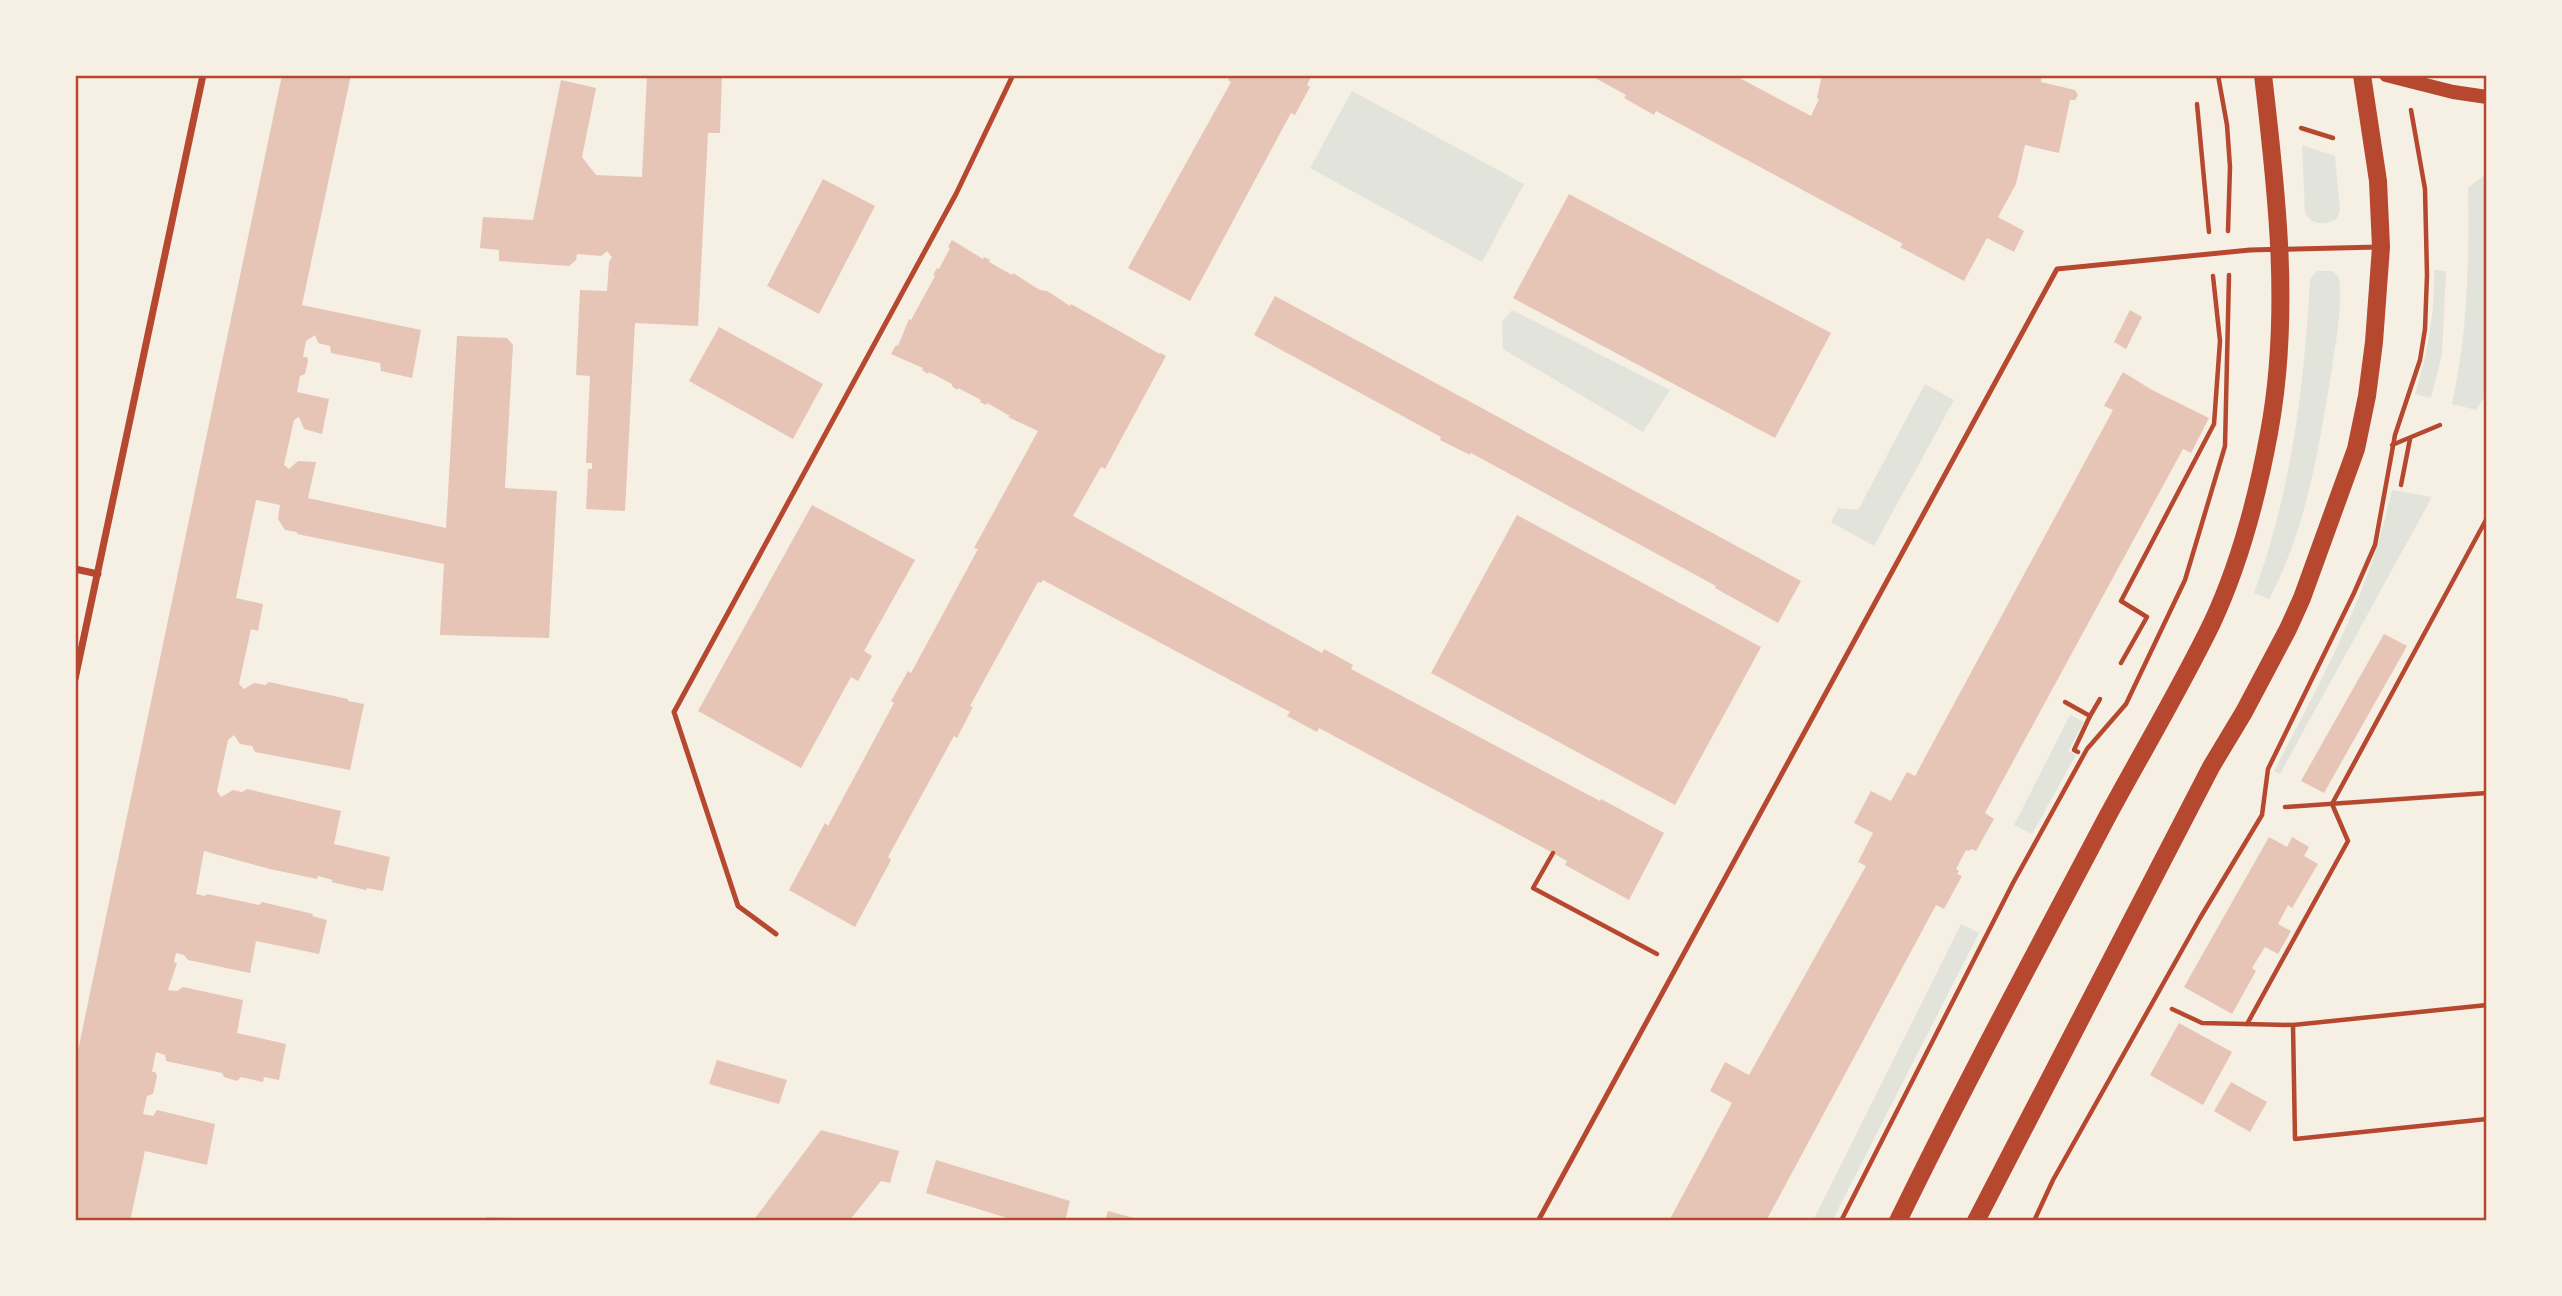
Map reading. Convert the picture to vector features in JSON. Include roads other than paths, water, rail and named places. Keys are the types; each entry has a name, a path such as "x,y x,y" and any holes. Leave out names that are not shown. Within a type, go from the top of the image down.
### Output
{"main road":[{"path":"1898,1221 1979,1058 2212,621 2235,565 2259,483 2273,407 2279,334 2280,250 2263,75"},
{"path":"1976,1221 2211,767 2244,712 2302,598 2356,449 2367,396 2381,247 2378,180 2362,75"},
{"path":"2386,75 2453,92 2487,97"}],"street":[{"path":"75,678 203,75"},
{"path":"75,569 97,574"}],"lane":[{"path":"776,934 738,906 674,712 957,194 1013,75"},
{"path":"1538,1221 2057,269 2211,254 2381,247"}]}
